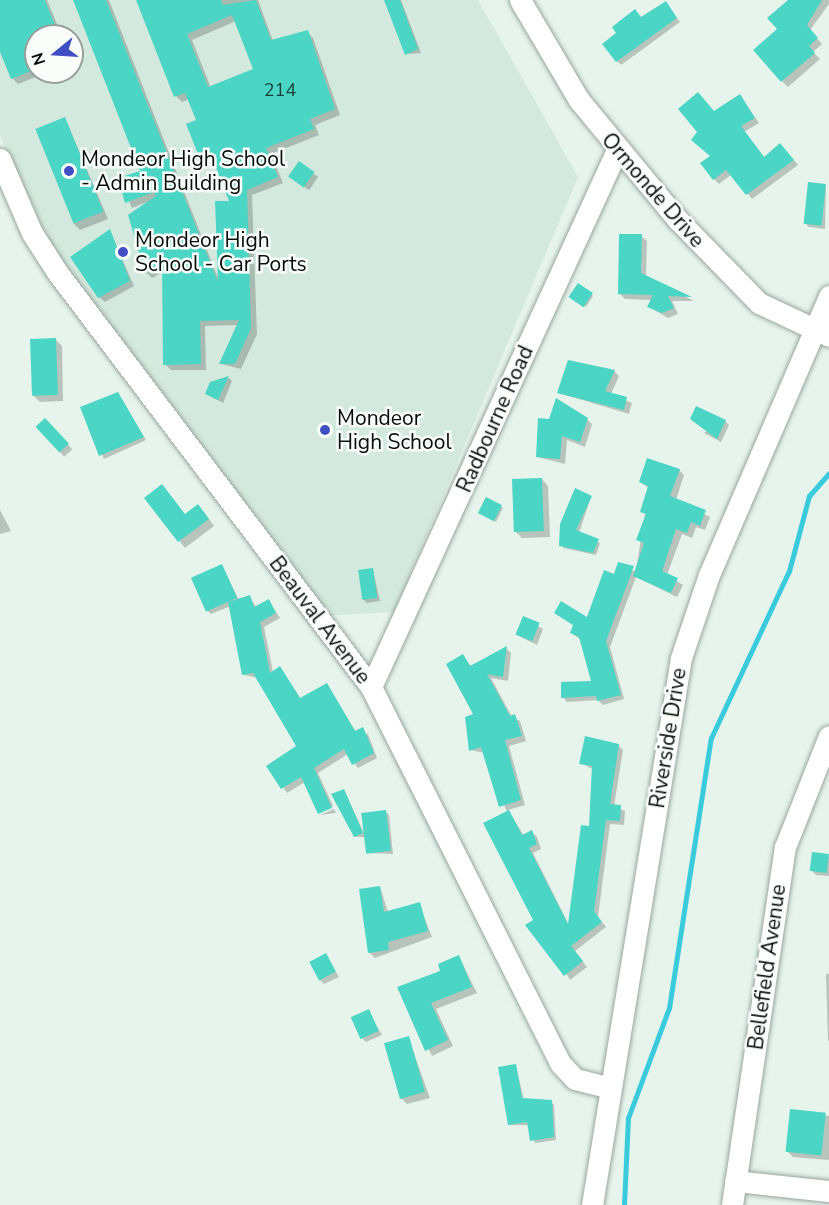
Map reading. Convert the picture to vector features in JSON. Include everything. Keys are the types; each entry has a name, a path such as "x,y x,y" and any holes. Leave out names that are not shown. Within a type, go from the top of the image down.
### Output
{"street":[{"name":"Ormonde Drive","path":"520,0 579,100 617,150 747,293 821,333"},
{"name":"Radbourne Road","path":"371,687 617,150"},
{"name":"Beauval Avenue","path":"0,159 21,213 57,272 371,687 552,1050 575,1079 610,1088"},
{"name":"Riverside Drive","path":"592,1205 681,658 698,603 821,333 829,296"},
{"name":"Bellefield Avenue","path":"732,1205 785,847 829,736"},
{"path":"735,1181 829,1191"}],"shaded area":[{"name":"Mondeor High School","path":"0,0 478,0 578,177 394,612 319,616 44,249 0,135"}],"building":[{"path":"0,0 45,0 54,24 24,24 24,74 11,79 0,52"},
{"path":"73,0 106,0 218,282 215,201 229,201 209,150 198,154 186,124 196,120 185,93 174,97 136,0 221,0 223,5 256,0 271,40 308,30 335,109 310,119 314,129 266,148 278,177 247,190 251,328 235,364 219,364 239,320 200,321 201,364 163,365 162,264 145,273 128,215 156,196 154,192 125,203 118,178 140,171","holes":["232,15 253,69 208,87 187,34"]},
{"path":"384,0 400,0 418,49 405,55"},
{"path":"788,0 822,0 807,25 818,38 809,46 815,53 781,82 753,50 777,29 767,18"},
{"path":"666,1 677,18 616,62 602,44 616,33 612,27 635,9 641,17"},
{"path":"698,92 714,111 740,94 755,118 741,126 764,157 780,143 794,160 746,195 726,170 713,180 700,163 710,156 691,140 697,132 678,109"},
{"name":"Mondeor High School - Admin Building","path":"65,117 103,212 74,224 35,129"},
{"path":"299,161 315,172 304,187 288,177"},
{"path":"808,182 826,184 822,226 804,224"},
{"path":"110,229 130,281 98,298 70,257"},
{"path":"619,234 642,234 641,273 692,297 668,296 674,308 662,313 647,307 653,295 618,294"},
{"path":"578,283 593,293 583,307 568,297"},
{"path":"56,338 58,395 32,396 30,339"},
{"path":"568,360 615,370 605,391 627,397 624,410 557,393"},
{"path":"229,376 218,400 205,394 210,382"},
{"path":"118,392 144,437 99,456 80,407"},
{"path":"556,398 588,418 580,442 562,436 560,459 536,457 538,418 549,419"},
{"path":"696,406 726,420 717,439 690,419"},
{"path":"45,418 69,444 59,452 35,427"},
{"path":"647,458 680,469 670,496 706,510 700,526 691,522 687,533 676,529 662,571 678,578 671,593 633,576 644,543 636,540 646,514 640,512 648,486 639,482"},
{"path":"542,478 544,531 514,532 512,479"},
{"path":"162,484 185,514 198,504 209,519 178,542 144,498"},
{"path":"575,488 592,496 576,530 599,539 593,553 559,546 560,524"},
{"path":"486,497 502,505 494,521 478,513"},
{"path":"618,562 634,566 606,641 621,695 597,701 596,696 561,698 561,682 591,681 579,637 570,633 573,625 554,613 561,601 587,617 604,570 614,574"},
{"path":"222,564 237,598 206,612 191,578"},
{"path":"373,568 377,598 362,600 358,570"},
{"path":"250,595 254,607 269,599 276,613 260,622 270,673 280,666 300,698 327,683 355,731 363,727 374,753 352,765 344,749 314,768 332,808 318,814 301,777 281,789 266,766 296,746 253,673 242,675 228,602"},
{"path":"523,616 540,623 532,641 516,635"},
{"path":"507,646 503,677 487,674 510,716 515,714 522,736 505,740 521,800 499,807 481,747 469,751 465,717 473,714 446,664 463,654 470,666"},
{"path":"585,736 619,744 610,804 621,805 620,821 606,820 594,911 602,922 571,946 583,961 564,976 525,925 533,920 483,823 509,810 522,835 532,830 537,844 529,848 568,924 581,825 589,826 592,766 579,764"},
{"path":"344,789 363,833 354,837 331,794"},
{"path":"386,810 391,851 366,854 361,813"},
{"path":"812,852 829,854 827,873 810,871"},
{"path":"380,886 384,912 420,902 428,931 388,942 389,950 368,953 359,889"},
{"path":"326,953 336,972 319,980 309,962"},
{"path":"459,955 472,987 431,1003 448,1040 425,1051 397,987 440,971 438,964"},
{"path":"369,1009 379,1031 360,1039 351,1017"},
{"path":"409,1036 425,1092 400,1099 384,1043"},
{"path":"516,1064 522,1098 552,1100 554,1137 530,1141 527,1122 508,1125 498,1067"},
{"path":"790,1109 826,1113 821,1156 786,1152"}],"waterway":[{"path":"624,1205 628,1118 669,1008 711,738 789,571 809,496 829,473"}],"place":[{"name":"Mondeor High School - Admin Building","path":"69,171"},
{"name":"Mondeor High School - Car Ports","path":"123,252"},
{"name":"Mondeor High School","path":"325,430"}]}
